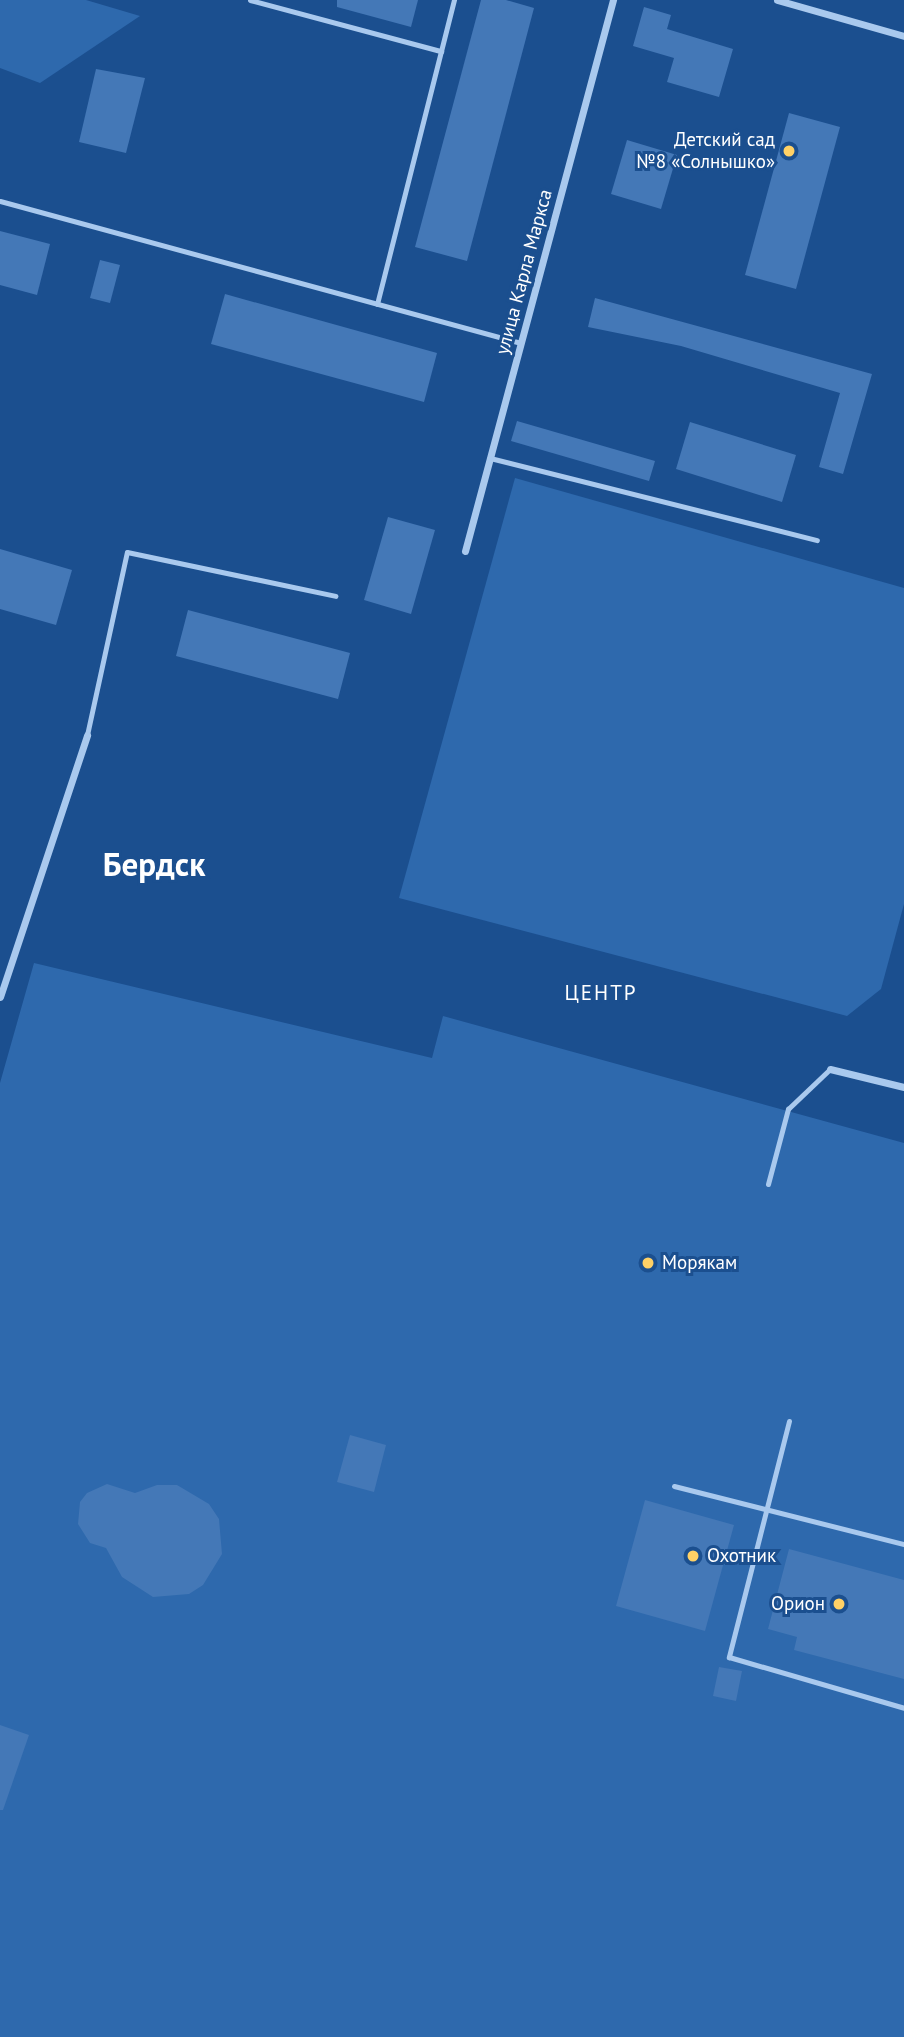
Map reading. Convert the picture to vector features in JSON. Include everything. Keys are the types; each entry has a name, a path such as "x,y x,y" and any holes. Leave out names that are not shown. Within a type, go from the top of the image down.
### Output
{"street":[{"name":"улица Карла Маркса","path":"465,551 613,0"},
{"path":"777,0 904,36"},
{"path":"0,997 87,735"},
{"path":"830,1069 904,1087"}],"lane":[{"path":"250,0 441,51"},
{"path":"377,303 454,0"},
{"path":"0,201 521,343"},
{"path":"490,458 817,540"},
{"path":"87,735 127,552 335,596"},
{"path":"768,1184 788,1109 830,1069"},
{"path":"789,1421 729,1657 904,1708"},
{"path":"674,1486 904,1544"}],"shaded area":[{"path":"0,0 86,0 140,16 40,83 0,68"},
{"path":"515,478 904,588 904,904 881,989 847,1016 399,898"},
{"path":"34,963 432,1058 443,1016 904,1143 904,2037 0,2037 0,1083"}],"building":[{"path":"337,0 418,0 411,27 337,7"},
{"path":"481,0 506,0 534,8 467,261 415,247"},
{"path":"644,7 671,15 667,29 733,49 719,97 667,82 674,58 633,46"},
{"path":"96,69 145,78 126,153 79,142"},
{"path":"789,113 840,127 796,289 745,275"},
{"path":"627,140 677,155 661,209 611,194"},
{"path":"0,231 50,244 37,295 0,285"},
{"path":"100,260 120,265 110,303 90,298"},
{"path":"225,294 437,353 424,402 211,344"},
{"path":"595,298 872,374 843,474 819,467 840,393 681,346 588,327"},
{"path":"517,421 655,461 649,481 511,441"},
{"path":"690,422 796,455 782,502 676,469"},
{"path":"388,517 435,530 411,614 364,600"},
{"path":"0,549 72,570 56,625 0,609"},
{"path":"188,610 350,653 338,699 176,656"},
{"path":"350,1435 386,1445 374,1492 337,1482"},
{"path":"107,1484 135,1493 157,1485 177,1485 209,1504 219,1519 222,1554 203,1585 189,1594 153,1597 122,1577 106,1548 90,1543 78,1524 80,1502 87,1493"},
{"path":"645,1500 734,1525 705,1631 616,1606"},
{"name":"Орион","path":"789,1549 904,1580 904,1679 794,1650 797,1637 768,1629"},
{"path":"719,1667 742,1671 736,1701 713,1696"},
{"path":"0,1725 29,1735 3,1810 0,1810"}],"place":[{"name":"Детский сад №8 «Солнышко»","path":"789,151"},
{"name":"Морякам","path":"648,1263"},
{"name":"Охотник","path":"693,1556"},
{"name":"Орион","path":"839,1604"}],"district":[{"name":"Бердск","path":"154,864"},
{"name":"ЦЕНТР","path":"601,993"}]}
